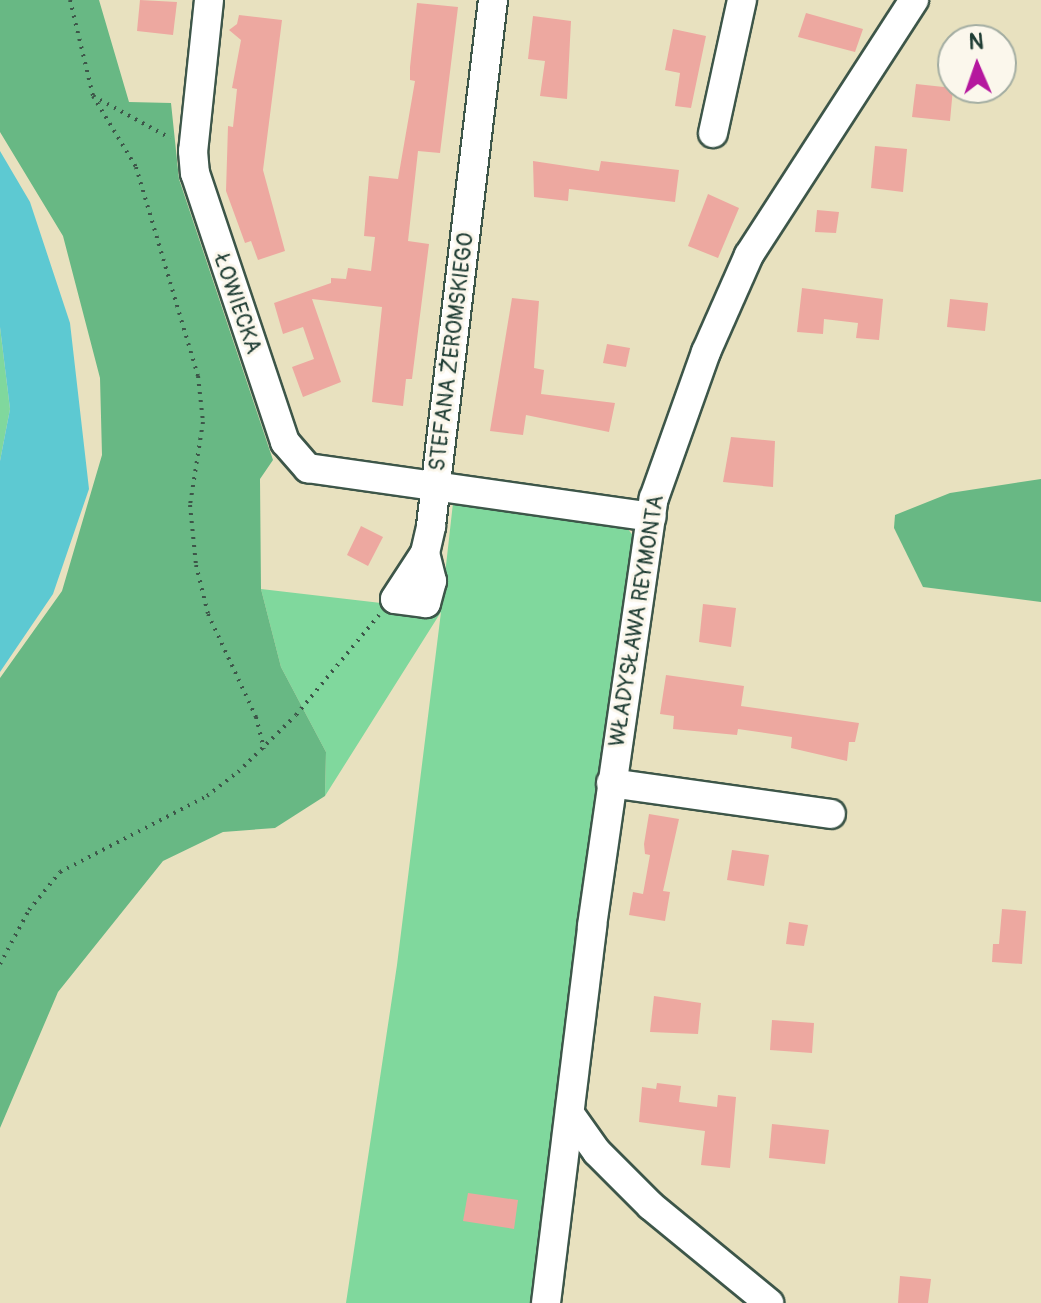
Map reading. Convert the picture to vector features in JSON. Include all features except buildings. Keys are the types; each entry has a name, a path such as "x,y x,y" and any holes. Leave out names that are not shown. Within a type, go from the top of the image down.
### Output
{"street":[{"name":"ŁOWIECKA","path":"209,0 193,151 203,204 285,442 308,468 437,489"},
{"name":"STEFANA ŻEROMSKIEGO","path":"493,0 437,489 652,517"},
{"path":"713,133 742,0"},
{"name":"WŁADYSŁAWA REYMONTA","path":"546,1303 572,1117 611,783 652,517 706,352 749,255 914,0"},
{"path":"395,599 425,553 437,489"},
{"path":"611,783 831,814"},
{"path":"572,1117 597,1152 651,1206 769,1303"}],"path":[{"path":"70,0 93,96 136,167 198,376 203,422 190,505 196,565 208,614 256,717 264,749"},
{"path":"93,96 193,151"},
{"path":"0,964 29,910 60,872 207,796 264,749 395,599"}],"green space":[{"path":"0,0 99,0 129,102 171,103 179,179 273,460 260,479 261,589 281,667 326,752 325,796 275,828 223,832 163,861 58,992 0,1128 0,678 62,591 102,455 100,378 63,236 0,132"},
{"path":"0,327 10,409 0,461"},
{"path":"1041,479 1041,602 923,587 894,528 895,515 950,493"},
{"path":"453,503 623,523 635,538 576,932 530,1303 346,1303 397,965 441,612 325,796 326,752 281,667 261,589 441,610"}],"water":[{"path":"0,151 30,202 70,323 89,489 53,594 0,672 0,461 10,409 0,327"}]}
